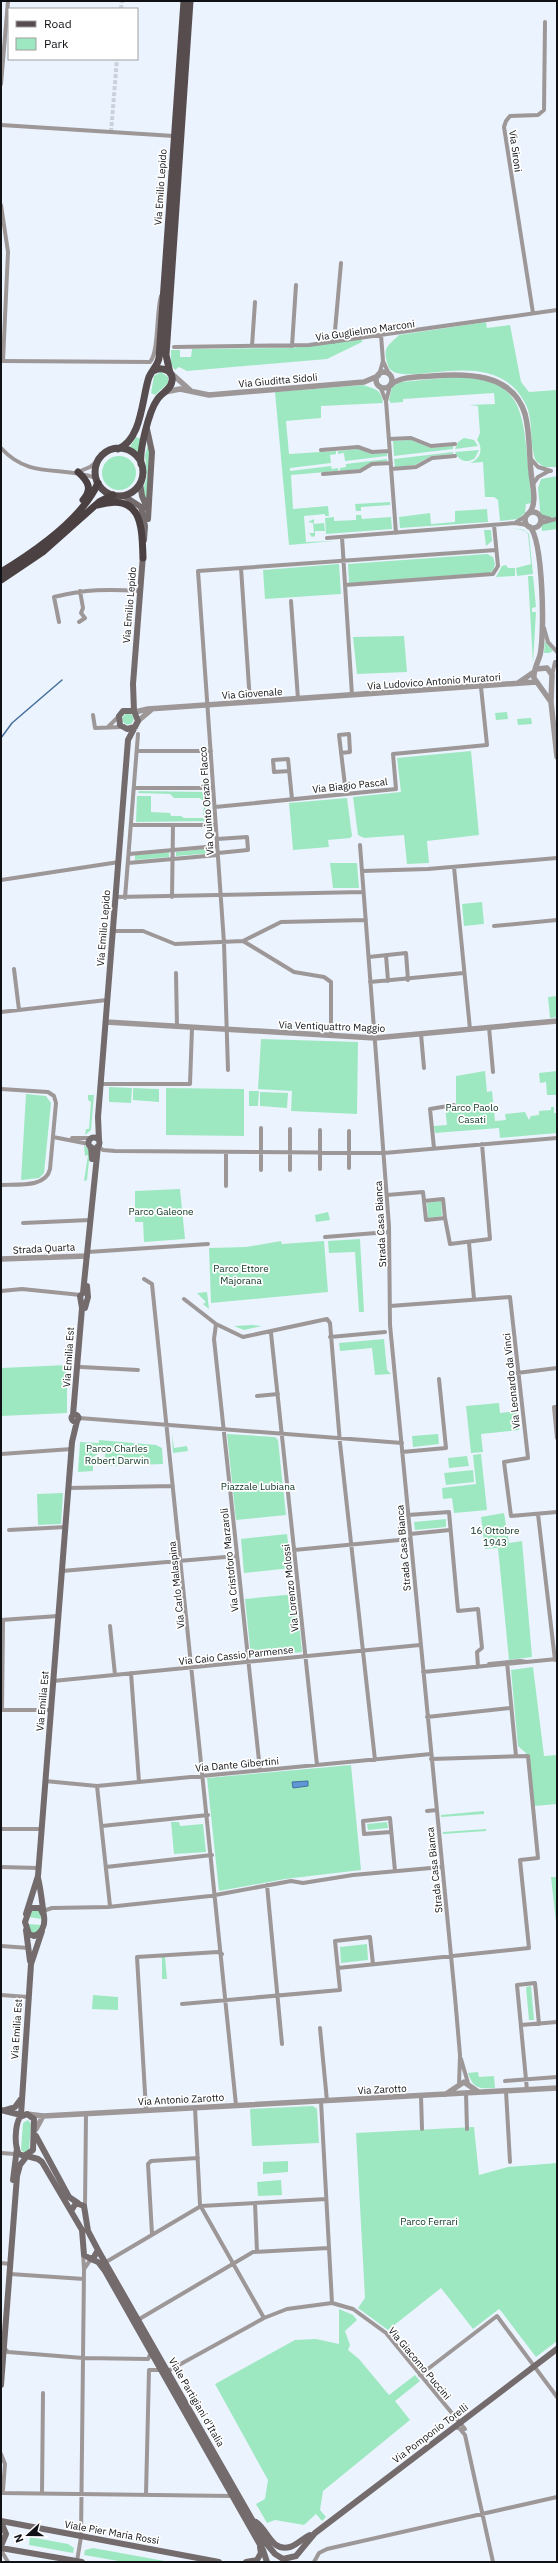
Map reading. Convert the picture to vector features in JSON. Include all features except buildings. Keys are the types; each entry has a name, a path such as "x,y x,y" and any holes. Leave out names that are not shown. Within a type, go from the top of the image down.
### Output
{"highway":[{"path":"62,526 88,492 87,482 78,472"},
{"path":"1,572 35,549 62,526 90,498 97,481"},
{"path":"1,580 44,551 91,508 113,495"},
{"path":"91,508 101,504 117,503 127,504 135,510 141,521 143,558"}],"main road":[{"name":"Via Emilio Lepido","path":"118,449 128,442 134,434 151,373 160,358 184,1"},
{"name":"Via Emilio Lepido","path":"142,466 141,456 154,404 172,384 166,362 190,1"},
{"path":"151,373 161,368 170,373"},
{"name":"Via Emilio Lepido","path":"126,710 130,702 132,686 145,526 148,510 152,452 147,429"},
{"path":"140,483 133,492 124,496 113,495 104,491 97,481 96,470 100,459 108,452 118,449 131,452 142,466 140,483 142,496 148,510"},
{"name":"Via Emilio Lepido","path":"124,496 141,507 145,526"},
{"name":"Via Emilio Lepido","path":"132,686 136,724"},
{"path":"128,740 119,722 119,716 126,710 134,712"},
{"path":"123,728 136,724"},
{"path":"128,740 136,724"},
{"name":"Via Emilio Lepido","path":"87,1255 93,1183 93,1143 98,1117 101,1084 128,740"},
{"name":"Via Emilia Est","path":"76,1418 87,1255"},
{"name":"Via Emilia Est","path":"31,1964 42,1931 43,1913 38,1868 72,1442 81,1367 84,1296"},
{"name":"Via Emilia Est","path":"1,2385 4,2347 3,2320 6,2264 17,2124 24,2115 22,2095 31,1964 26,1929 26,1914 38,1876"},
{"path":"26,1914 30,1908 36,1906 42,1910 43,1913"},
{"path":"26,1929 34,1936 42,1931"},
{"path":"2,2110 15,2107 22,2095"},
{"path":"2,2110 34,2119 35,2132 69,2197 85,2209"},
{"path":"2,2110 13,2117 17,2124"},
{"name":"Via Emilia Est","path":"1,2338 10,2274 6,2264 18,2172 27,2156 34,2150 35,2132"},
{"path":"16,2151 19,2154 41,2161 83,2233 83,2249"},
{"path":"71,2211 74,2205 79,2203"},
{"name":"Viale Partigiani d'Italia","path":"85,2209 88,2231 106,2262 151,2353 260,2544 267,2562"},
{"name":"Viale Partigiani d'Italia","path":"83,2249 84,2254 98,2262 105,2272 168,2371 269,2548 283,2559 290,2562"},
{"path":"91,2258 96,2256 98,2250"},
{"name":"Via Pomponio Torelli","path":"250,2515 259,2524 272,2543 279,2546 291,2547 315,2533 557,2349"},
{"path":"1,2522 6,2534 1,2548 80,2562"},
{"name":"Viale Pier Maria Rossi","path":"1,2522 219,2562"},
{"name":"Via Pomponio Torelli","path":"272,2562 296,2556 315,2533"},
{"path":"246,2562 257,2560 259,2557 260,2544"}],"street":[{"path":"1,84 8,1"},
{"name":"Via Sironi","path":"533,313 504,127 510,116 538,115 544,110 546,22"},
{"path":"1,125 174,136"},
{"path":"1,205 8,252 2,361 151,361 154,354 157,308 164,284"},
{"path":"334,342 341,263"},
{"path":"292,346 296,285"},
{"path":"252,346 255,302"},
{"name":"Via Guglielmo Marconi","path":"174,347 292,346 334,342 557,310"},
{"path":"381,335 383,361 392,379 386,401 396,533"},
{"path":"383,361 377,382 386,401"},
{"path":"378,375 385,372 405,378 464,374 481,377 503,386 516,396 524,412 534,499 539,515 538,552"},
{"path":"170,373 193,392"},
{"name":"Via Giuditta Sidoli","path":"364,382 378,375"},
{"path":"379,386 384,388 405,378"},
{"name":"Via Giuditta Sidoli","path":"161,395 178,389 209,395 364,382 379,386"},
{"path":"389,439 411,438 431,446 455,444"},
{"path":"321,450 358,447 372,452 390,451"},
{"path":"1,448 14,460 29,468 78,472 97,481"},
{"path":"391,469 416,467 432,458 456,456"},
{"path":"530,457 538,466 552,471"},
{"path":"78,472 91,467 100,459"},
{"path":"322,474 360,471 372,464 391,463"},
{"path":"531,472 557,470"},
{"path":"532,484 538,477 552,471"},
{"path":"534,499 528,514 529,526 535,534 538,552 543,619 546,638 557,652"},
{"path":"515,523 528,514 556,519"},
{"path":"327,538 515,523 529,526 539,525 550,519"},
{"path":"345,585 491,575 498,568 494,525"},
{"path":"342,537 352,695"},
{"path":"250,702 241,568 496,550"},
{"name":"Via Quinto Orazio Flacco","path":"228,1070 229,1030 224,943 198,571 241,568"},
{"path":"59,622 54,597 80,591 94,592 100,588 140,591"},
{"path":"79,622 85,618 81,613 83,608 80,591"},
{"path":"291,601 298,699"},
{"path":"543,619 540,654 535,671 537,683 551,702"},
{"path":"540,654 551,678"},
{"path":"517,684 535,671 546,668 556,661"},
{"path":"556,661 551,678 551,702 557,757"},
{"path":"537,683 544,685 551,678"},
{"name":"Via Ludovico Antonio Muratori","path":"352,695 537,683"},
{"name":"Via Biagio Pascal","path":"215,806 396,788 393,754 487,745 481,687"},
{"name":"Via Giovenale","path":"134,712 152,709 352,695"},
{"path":"136,724 152,709"},
{"path":"93,716 96,728 123,728"},
{"path":"106,728 119,716"},
{"name":"Via Emilio Lepido","path":"125,898 138,734"},
{"path":"341,753 350,752 349,734 339,735 341,753 346,794"},
{"path":"137,750 211,751"},
{"path":"289,771 274,772 273,760 288,758 292,799"},
{"path":"134,788 214,788"},
{"path":"131,825 216,826"},
{"path":"172,897 173,825"},
{"path":"128,863 248,850 247,837 217,839"},
{"name":"Strada Casa Bianca","path":"360,845 390,1232 390,1306 402,1452 460,2055 467,2090 467,2129"},
{"path":"129,854 218,846"},
{"path":"362,871 454,867 557,858"},
{"path":"1,880 119,862"},
{"path":"454,867 470,1029"},
{"path":"116,897 364,892"},
{"path":"113,931 143,931 175,944 224,943 242,940 282,922 366,920"},
{"path":"494,926 557,920"},
{"path":"242,940 294,972 324,977 331,982 331,1036"},
{"path":"368,957 406,953 408,980"},
{"path":"386,955 388,981"},
{"path":"14,969 19,1010"},
{"path":"176,973 177,1026"},
{"path":"370,982 408,980 464,973"},
{"path":"1,1012 108,1000"},
{"name":"Via Ventiquattro Maggio","path":"106,1022 375,1038 557,1020"},
{"path":"489,1027 493,1072"},
{"path":"101,1084 190,1084 192,1028"},
{"path":"421,1034 424,1068"},
{"path":"1,1089 45,1091 52,1094 56,1103 50,1169 47,1178 40,1182 1,1185"},
{"path":"434,1148 430,1108 454,1105"},
{"path":"261,1128 261,1170"},
{"path":"290,1129 290,1170"},
{"path":"320,1130 320,1169"},
{"path":"349,1131 349,1168"},
{"path":"53,1138 93,1143 109,1150 384,1153 557,1138"},
{"path":"424,1201 443,1199 448,1243 487,1241 490,1238 482,1144"},
{"path":"226,1152 226,1186"},
{"path":"387,1195 424,1192 426,1220 445,1218"},
{"path":"23,1223 90,1220"},
{"path":"325,1237 390,1232"},
{"path":"469,1243 474,1299"},
{"path":"87,1255 208,1244"},
{"name":"Strada Quarta","path":"1,1259 87,1255"},
{"name":"Via Carlo Malaspina","path":"144,1279 152,1284 208,1815 236,2106"},
{"path":"1,1291 22,1289 84,1296"},
{"name":"Via Leonardo da Vinci","path":"390,1306 510,1297 517,1373 528,1458 504,1462 511,1516 557,1512"},
{"path":"184,1299 216,1324 243,1337 271,1333 324,1320 328,1320 330,1324 340,1439 375,1760"},
{"name":"Via Cristoforo Marzaroli","path":"216,1324 214,1337 260,1770"},
{"path":"330,1337 385,1332"},
{"name":"Via Lorenzo Molossi","path":"271,1333 317,1765"},
{"name":"Via Emilia Est","path":"81,1367 138,1370"},
{"path":"517,1373 557,1368"},
{"path":"402,1452 446,1448 439,1379"},
{"path":"257,1396 278,1394"},
{"path":"557,1407 554,1407 557,1438"},
{"path":"76,1418 402,1443"},
{"path":"1,1454 72,1449"},
{"path":"69,1488 173,1486"},
{"path":"408,1516 448,1512 458,1611 478,1608 482,1648 477,1652 481,1667"},
{"path":"423,1672 556,1660 538,1514"},
{"path":"9,1530 66,1527"},
{"path":"294,1550 352,1545 450,1530"},
{"path":"62,1572 237,1556"},
{"path":"51,1710 2,1710 2,1620 58,1616"},
{"path":"110,1626 115,1675"},
{"name":"Via Caio Cassio Parmense","path":"53,1681 420,1644"},
{"path":"507,1664 516,1756"},
{"path":"131,1673 139,1782"},
{"path":"427,1717 511,1708"},
{"name":"Via Dante Gibertini","path":"45,1781 97,1786 431,1754"},
{"path":"338,1968 529,1948 520,1860 538,1858 528,1756 431,1759"},
{"path":"97,1786 110,1906"},
{"path":"428,1811 436,1810"},
{"path":"102,1826 208,1815"},
{"path":"391,1832 364,1834 363,1821 390,1818 395,1871"},
{"path":"1,1829 42,1829"},
{"path":"106,1866 212,1855"},
{"path":"1,1867 38,1868"},
{"path":"43,1913 52,1908 110,1906 216,1895 291,1881 303,1883 395,1871 442,1867"},
{"path":"267,1885 282,2044"},
{"path":"182,2004 340,1990 335,1941 370,1937 373,1964"},
{"path":"1,1946 29,1948"},
{"path":"146,2108 137,1957 218,1952 222,1955"},
{"path":"527,2090 517,1985 535,1983 539,2024"},
{"path":"1,1995 28,1997"},
{"path":"521,2025 557,2022"},
{"path":"320,2028 324,2101 326,2199 332,2303"},
{"name":"Strada Casa Bianca","path":"459,2086 460,2055"},
{"path":"505,2080 557,2077"},
{"name":"Via Zarotto","path":"443,2094 459,2086 462,2082 467,2090"},
{"path":"459,2086 467,2090"},
{"name":"Via Zarotto","path":"324,2101 421,2096 467,2090 487,2092 557,2088"},
{"path":"506,2091 510,2162"},
{"path":"421,2096 422,2129"},
{"name":"Via Antonio Zarotto","path":"24,2115 43,2116 86,2114 146,2108 195,2108 324,2101"},
{"path":"195,2108 201,2206 264,2318"},
{"path":"85,2209 86,2114"},
{"path":"35,2132 43,2116"},
{"path":"1,2153 16,2151"},
{"path":"152,2234 148,2164 151,2161 198,2158"},
{"path":"79,2203 85,2196"},
{"path":"106,2262 201,2206 326,2199"},
{"path":"255,2203 258,2252"},
{"path":"136,2321 234,2264 258,2252 329,2248"},
{"path":"80,2562 84,2279 83,2249"},
{"path":"84,2269 91,2258"},
{"path":"10,2274 84,2279"},
{"name":"Via Giacomo Puccini","path":"168,2371 264,2318 287,2309 332,2303 353,2309 386,2333 465,2429"},
{"path":"420,2375 497,2316 557,2397"},
{"path":"4,2347 8,2352 83,2358 148,2359 151,2353"},
{"path":"145,2359 149,2364 146,2494"},
{"path":"149,2370 161,2370"},
{"path":"42,2493 43,2393"},
{"path":"469,2415 466,2419 465,2435 493,2562"},
{"path":"453,2428 459,2428 465,2435"},
{"path":"1,2454 5,2465 4,2489 1,2492"},
{"path":"1,2492 232,2496"},
{"path":"314,2562 317,2554 325,2550 557,2497"},
{"path":"1,2548 8,2562"}],"green space":[{"path":"486,322 487,328 510,325 521,382 529,392 557,390 557,467 544,467 536,461 532,446 531,423 527,408 524,401 509,384 491,374 471,371 413,374 398,373 389,368 386,351 389,345 399,335"},
{"path":"362,339 362,342 327,359 187,371 179,367 175,370 171,364 171,350 180,350 180,357 191,357 192,349 291,348"},
{"path":"161,372 168,377 168,383 155,395 151,393 154,376"},
{"path":"455,377 488,381 499,386 508,393 515,402 524,428 532,503 526,504 525,513 518,519 500,521 498,500 494,497 485,497 483,462 470,463 476,459 480,453 480,447 477,440 480,433 478,406 469,405 495,404 494,393 403,399 403,402 391,403 389,400 392,387 401,382"},
{"path":"363,385 374,388 379,392 383,403 321,406 321,418 286,421 289,454 336,451 336,454 330,455 331,463 290,468 290,471 331,466 332,469 338,468 338,471 291,475 293,509 328,506 329,516 325,516 325,514 304,516 306,542 334,541 289,545 275,392"},
{"path":"136,437 141,439 138,452 130,447"},
{"path":"464,438 474,440 478,446 455,449 458,442"},
{"path":"411,440 431,448 453,446 453,449 394,456 393,441"},
{"path":"148,445 150,448 147,502 143,490 147,476 145,455"},
{"path":"358,449 371,454 387,453 387,456 345,461 344,453 338,454 338,451"},
{"path":"479,450 475,458 469,461 464,461 459,458 455,452"},
{"path":"453,452 453,454 431,456 415,465 395,467 394,459"},
{"path":"116,456 122,456 126,457 133,463 136,473 135,480 129,487 122,490 116,490 112,489 105,483 102,476 102,470 103,466 109,459"},
{"path":"387,459 387,461 359,469 340,471 340,468 346,467 346,464"},
{"path":"557,476 557,529 542,531 538,488 541,479"},
{"path":"390,502 390,505 361,507 361,511 356,511 355,504"},
{"path":"487,509 488,522 400,528 399,517 430,513 431,524 455,522 455,511"},
{"path":"356,515 361,515 362,519 391,517 392,529 326,534 325,518 334,517 334,521 356,520"},
{"path":"314,519 314,524 324,523 325,531 315,531 315,536 312,537 309,533 314,533 313,523 308,522"},
{"path":"512,528 524,530 529,534 533,574 517,576 516,568 531,564 528,534 525,531"},
{"path":"484,530 491,530 492,541 486,546"},
{"path":"487,554 493,557 495,564 493,571 488,573 349,583 348,564"},
{"path":"339,564 341,594 265,599 263,570"},
{"path":"506,565 508,568 515,568 515,576 496,577 502,566"},
{"path":"528,576 533,576 536,607 532,608 532,612 536,612 533,663"},
{"path":"404,636 407,672 357,674 353,637"},
{"path":"545,641 553,651 544,653"},
{"path":"507,712 508,719 496,720 495,713"},
{"path":"126,714 130,714 132,715 132,723 126,724 123,721 123,717"},
{"path":"531,718 532,724 518,725 517,719"},
{"path":"471,751 479,835 427,841 429,863 407,864 404,835 364,838 358,835 353,797 401,792 397,758"},
{"path":"139,791 208,792 211,821 136,822 137,796 151,796 151,812 170,813 171,816 181,816 184,818 203,818 204,802 200,798 174,798 170,794 138,793"},
{"path":"347,798 352,836 350,838 328,840 329,847 293,850 289,803"},
{"path":"213,848 214,853 176,856 176,852"},
{"path":"169,852 169,857 135,860 135,855"},
{"path":"330,863 357,863 359,888 333,888"},
{"path":"482,902 484,924 464,926 462,904"},
{"path":"557,996 557,1017 550,1018 548,997"},
{"path":"261,1039 358,1042 357,1114 291,1111 292,1091 258,1089"},
{"name":"Parco Paolo Casati","path":"485,1071 487,1092 492,1091 495,1121 506,1120 505,1114 525,1112 529,1120 531,1116 539,1115 539,1111 551,1110 551,1107 554,1107 554,1113 557,1113 557,1133 500,1138 499,1128 435,1133 434,1126 447,1125 445,1108 456,1107 456,1076"},
{"path":"557,1071 556,1098 556,1095 547,1095 546,1082 540,1083 539,1073"},
{"path":"109,1087 132,1088 131,1103 109,1102"},
{"path":"133,1088 159,1089 159,1102 133,1100"},
{"path":"166,1088 244,1089 244,1136 166,1135"},
{"path":"249,1091 259,1091 258,1106 249,1106"},
{"path":"260,1092 288,1093 287,1108 260,1106"},
{"path":"26,1094 46,1096 51,1103 44,1173 39,1178 21,1180"},
{"path":"88,1095 94,1095 91,1130 85,1135 86,1129 89,1129 91,1102 88,1100"},
{"path":"84,1145 90,1151 87,1180 84,1181 88,1155 85,1156"},
{"name":"Parco Galeone","path":"180,1189 185,1239 144,1242 143,1222 135,1222 135,1191"},
{"path":"441,1201 442,1216 428,1218 427,1203"},
{"path":"328,1212 330,1220 316,1222 315,1215"},
{"path":"360,1239 364,1312 359,1312 355,1252 329,1253 328,1241"},
{"name":"Parco Ettore Majorana","path":"281,1241 282,1244 324,1241 328,1292 211,1303 209,1248 246,1247"},
{"path":"207,1292 209,1309 203,1304 206,1302 197,1293"},
{"path":"234,1326 262,1326 244,1330"},
{"path":"384,1339 387,1370 391,1374 375,1375 372,1348 340,1351 339,1343"},
{"path":"67,1365 67,1413 1,1416 1,1368"},
{"path":"499,1403 500,1413 517,1411 519,1430 481,1434 483,1452 471,1453 466,1406"},
{"path":"172,1434 174,1448 187,1446 188,1451 173,1453"},
{"name":"Piazzale Lubiana","path":"227,1434 275,1437 278,1440 286,1515 236,1520"},
{"path":"438,1434 439,1444 413,1447 412,1436"},
{"name":"Parco Charles Robert Darwin","path":"99,1440 156,1445 162,1448 163,1464 105,1466 105,1454 100,1453 93,1457 93,1471 78,1472 80,1442 99,1443"},
{"path":"481,1454 487,1510 454,1513 452,1498 443,1499 442,1488 476,1484 473,1455"},
{"path":"467,1456 469,1466 449,1468 448,1458"},
{"path":"473,1470 474,1482 446,1485 444,1473"},
{"path":"63,1493 61,1524 38,1525 37,1494"},
{"name":"16 Ottobre 1943","path":"504,1513 509,1543 522,1541 532,1657 509,1660 498,1548 485,1549 481,1517"},
{"path":"446,1519 446,1527 415,1530 414,1522"},
{"path":"287,1534 291,1568 244,1573 241,1539"},
{"path":"296,1594 302,1652 251,1657 245,1599"},
{"path":"533,1667 544,1756 557,1755 557,1804 534,1806 528,1755 518,1746 511,1670"},
{"path":"351,1765 361,1870 285,1879 219,1891 207,1778"},
{"path":"484,1811 484,1814 441,1817 441,1815"},
{"path":"171,1822 179,1822 180,1826 203,1824 206,1852 174,1854"},
{"path":"387,1822 388,1828 368,1830 367,1824"},
{"path":"486,1829 486,1831 443,1834 443,1832"},
{"path":"551,1877 557,1877 557,1931"},
{"path":"38,1909 42,1919 28,1917 31,1910"},
{"path":"27,1924 42,1925 39,1932 32,1934"},
{"path":"367,1944 368,1960 341,1963 340,1947"},
{"path":"158,1957 165,1957 167,1979 162,1979 162,1958"},
{"path":"531,1986 534,2020 529,2020 526,1987"},
{"path":"93,1995 118,1997 118,2010 92,2009"},
{"path":"478,2072 479,2077 494,2076 495,2088 481,2088 475,2085 468,2073"},
{"path":"313,2106 317,2109 319,2143 252,2146 250,2109"},
{"path":"28,2120 31,2124 29,2150 25,2153 21,2150 23,2123"},
{"name":"Parco Ferrari","path":"474,2127 479,2175 508,2167 557,2163 557,2341 536,2357 499,2309 473,2329 441,2288 388,2330 358,2308 365,2298 356,2133"},
{"path":"288,2161 288,2172 263,2174 263,2162"},
{"path":"281,2180 282,2195 258,2196 257,2182"},
{"path":"339,2309 353,2315 357,2320 345,2331 350,2345 348,2350 359,2359 389,2395 415,2375 420,2381 395,2401 410,2420 323,2491 320,2510 326,2517 322,2521 316,2514 304,2525 275,2520 267,2523 256,2504 265,2499 268,2480 215,2384 295,2340 316,2339 339,2344"},
{"path":"30,2537 68,2544 74,2548 73,2553 29,2545"},
{"path":"93,2548 170,2562 124,2562 84,2555 85,2550"}],"water":[{"path":"308,1781 308,1786 293,1788 292,1782"}],"waterway":[{"path":"1,738 12,723 62,680"}],"tunnel":[{"path":"121,8 122,1"},
{"path":"111,132 117,60"}]}
